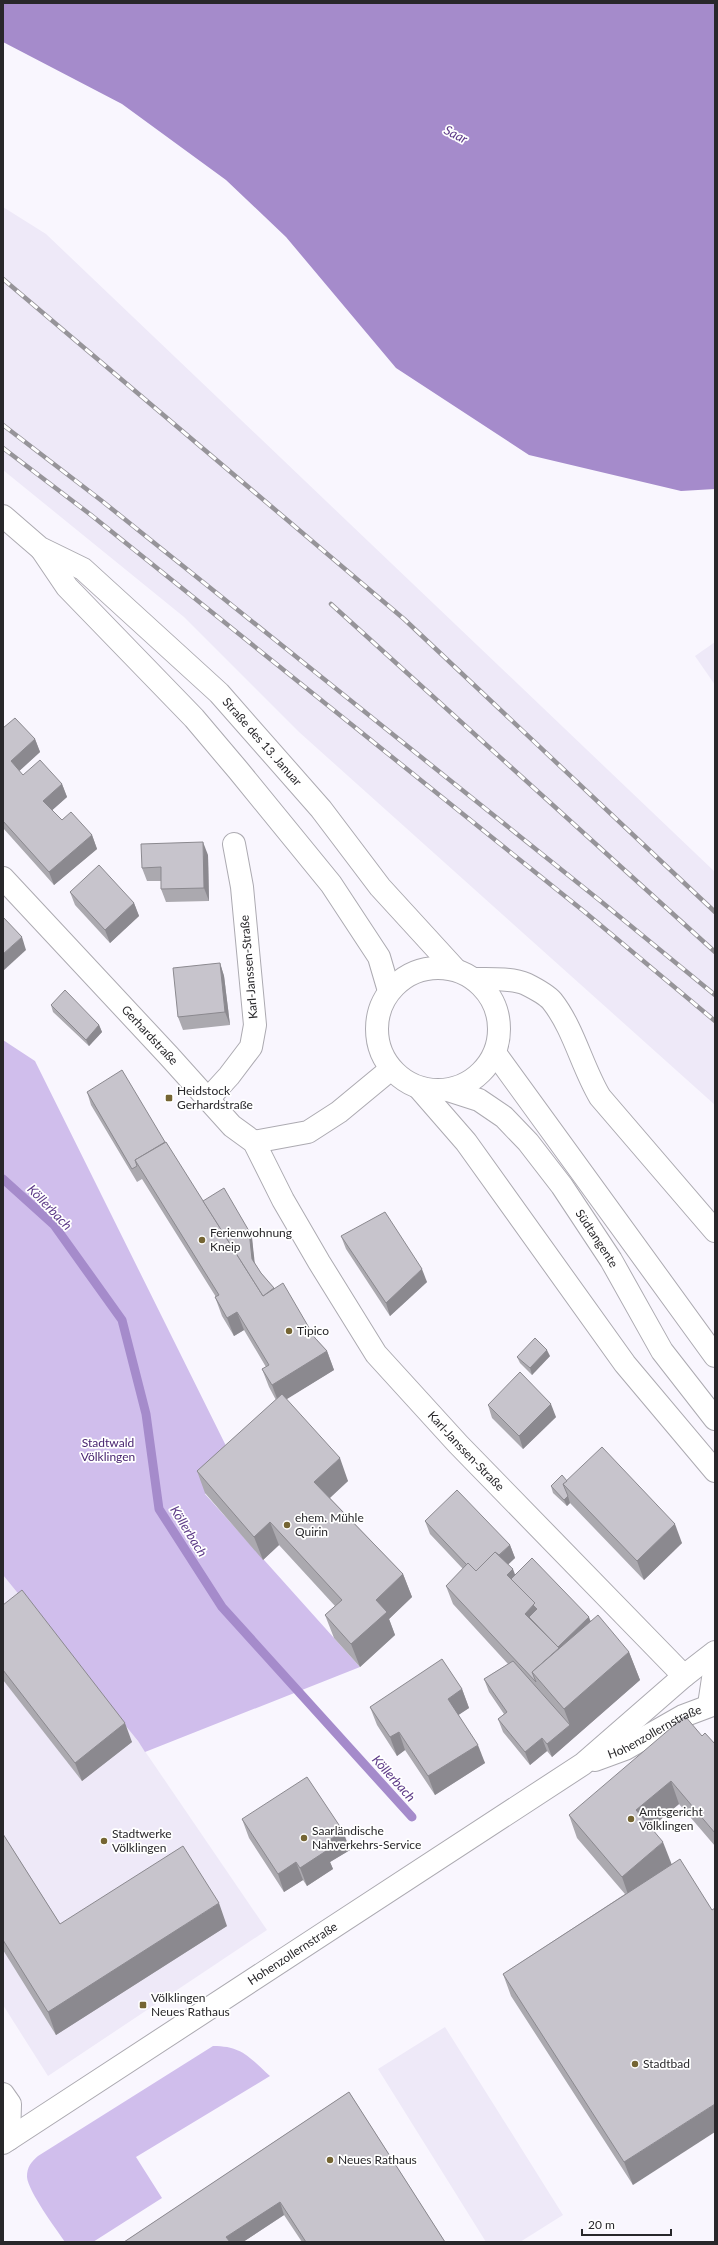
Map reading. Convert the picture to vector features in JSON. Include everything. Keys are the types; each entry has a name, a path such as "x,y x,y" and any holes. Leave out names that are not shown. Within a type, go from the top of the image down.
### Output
{"main road":[{"name":"Straße des 13. Januar","path":"3,516 40,548 68,587 194,718 331,884 378,957 389,991"},
{"name":"Straße des 13. Januar","path":"40,548 83,569 219,694 321,809 380,887 455,969"},
{"name":"Karl-Janssen-Straße","path":"208,1099 229,1076 251,1047 254,1025 242,887 234,844"},
{"name":"Gerhardstraße","path":"3,878 232,1126 254,1142 283,1200"},
{"path":"440,968 455,969 475,979 490,995 497,1011 500,1032 495,1052 489,1064 476,1077 460,1087 448,1090 434,1091 419,1088 402,1079 391,1069 382,1054 378,1040 377,1026 383,1000 389,991 414,972 440,968"},
{"path":"475,979 497,979 526,984 551,1000 568,1028 590,1081 600,1097 715,1231"},
{"name":"Südtangente","path":"495,1052 715,1356"},
{"path":"254,1142 308,1132 339,1112 391,1069"},
{"path":"419,1088 466,1142 624,1364 715,1471"},
{"name":"Südtangente","path":"448,1090 479,1100 504,1117 528,1142 562,1186 611,1260 662,1351 715,1420"},
{"name":"Karl-Janssen-Straße","path":"283,1200 319,1262 376,1354 458,1444 684,1676"},
{"name":"Hohenzollernstraße","path":"6,2141 583,1764 684,1676 715,1652"},
{"name":"Hohenzollernstraße","path":"583,1764 625,1749 683,1716 713,1707 715,1665"},
{"path":"3,2094 10,2104 6,2141"}],"shaded area":[{"path":"3,207 46,234 715,872 715,1105 299,732 184,617 3,470"},
{"path":"715,642 715,685 695,656"},
{"name":"Stadtwerke Völklingen","path":"3,1575 138,1741 267,1930 48,2076 3,2005"},
{"path":"445,2027 563,2215 520,2242 486,2242 378,2069"}],"green space":[{"name":"Stadtwald Völklingen","path":"3,1040 35,1061 236,1466 205,1494 360,1667 145,1752 138,1741 3,1575"},
{"path":"213,2046 238,2050 250,2058 270,2076 136,2157 162,2198 93,2242 65,2242 32,2191 27,2177 31,2163 38,2156"}],"water":[{"name":"Saar","path":"3,3 715,3 715,489 681,491 529,455 396,368 286,237 226,180 122,104 3,42"}],"building":[{"path":"15,718 35,739 11,761 23,775 40,760 62,784 43,801 62,820 71,812 92,835 49,872 3,821 3,728"},
{"path":"203,842 204,888 161,889 161,867 142,868 141,844"},
{"path":"99,865 134,903 105,930 70,892"},
{"path":"3,917 22,937 3,954"},
{"path":"220,963 225,1012 178,1017 173,968"},
{"path":"65,990 99,1025 86,1040 51,1005"},
{"path":"122,1070 165,1142 135,1160 137,1166 132,1169 87,1092"},
{"path":"166,1142 263,1296 283,1283 315,1338 327,1351 272,1385 262,1369 269,1365 237,1312 227,1318 215,1297 219,1295 135,1160"},
{"path":"224,1188 249,1231 252,1259 261,1273 274,1288 263,1296 203,1201"},
{"path":"385,1212 422,1269 386,1303 341,1236"},
{"path":"535,1338 547,1350 530,1368 517,1357"},
{"path":"520,1372 551,1404 519,1436 488,1405"},
{"name":"ehem. Mühle Quirin","path":"282,1394 340,1458 314,1482 403,1574 376,1600 387,1612 351,1644 325,1615 342,1600 270,1522 254,1537 197,1471"},
{"path":"602,1447 675,1524 637,1561 563,1484"},
{"path":"562,1475 567,1481 563,1484 568,1496 564,1500 551,1486"},
{"path":"457,1490 510,1545 499,1555 495,1552 476,1571 468,1563 467,1565 425,1521"},
{"path":"495,1552 513,1569 507,1575 535,1603 525,1614 559,1648 532,1672 536,1682 446,1586 468,1563 476,1571"},
{"path":"532,1558 589,1617 558,1647 529,1617 537,1609 533,1605 535,1603 511,1579"},
{"path":"22,1590 125,1723 75,1763 3,1670 3,1605"},
{"path":"598,1615 629,1652 564,1709 532,1672"},
{"path":"442,1659 462,1689 448,1699 478,1745 428,1776 399,1732 390,1737 370,1707"},
{"path":"513,1661 570,1725 547,1744 542,1738 525,1752 498,1719 507,1712 484,1679"},
{"name":"Amtsgericht Völklingen","path":"685,1716 702,1736 705,1733 715,1744 715,1833 671,1781 636,1810 663,1842 622,1877 569,1815"},
{"path":"307,1777 343,1831 322,1845 326,1851 300,1868 296,1862 278,1874 242,1819"},
{"path":"3,1834 60,1924 183,1846 219,1903 48,2012 3,1940"},
{"name":"Stadtbad","path":"680,1859 712,1910 715,1908 715,2104 624,2162 503,1974"},
{"name":"Neues Rathaus","path":"349,2092 445,2242 306,2242 280,2202 226,2237 230,2242 124,2242"}],"waterway":[{"name":"Köllerbach","path":"3,1179 54,1225 122,1320 146,1414 159,1509 222,1607 412,1817"}],"railway":[{"path":"3,279 404,619 715,912"},
{"path":"3,425 102,501 598,899 715,995"},
{"path":"3,448 91,515 586,913 715,1021"},
{"path":"331,604 715,952"}],"place":[{"name":"Heidstock Gerhardstraße","path":"169,1098"},
{"name":"Ferienwohnung Kneip","path":"202,1240"},
{"name":"Tipico","path":"289,1331"},
{"name":"ehem. Mühle Quirin","path":"287,1525"},
{"name":"Amtsgericht Völklingen","path":"631,1819"},
{"name":"Saarländische Nahverkehrs-Service","path":"304,1838"},
{"name":"Stadtwerke Völklingen","path":"104,1841"},
{"name":"Völklingen Neues Rathaus","path":"143,2005"},
{"name":"Stadtbad","path":"635,2064"},
{"name":"Neues Rathaus","path":"330,2160"}]}
